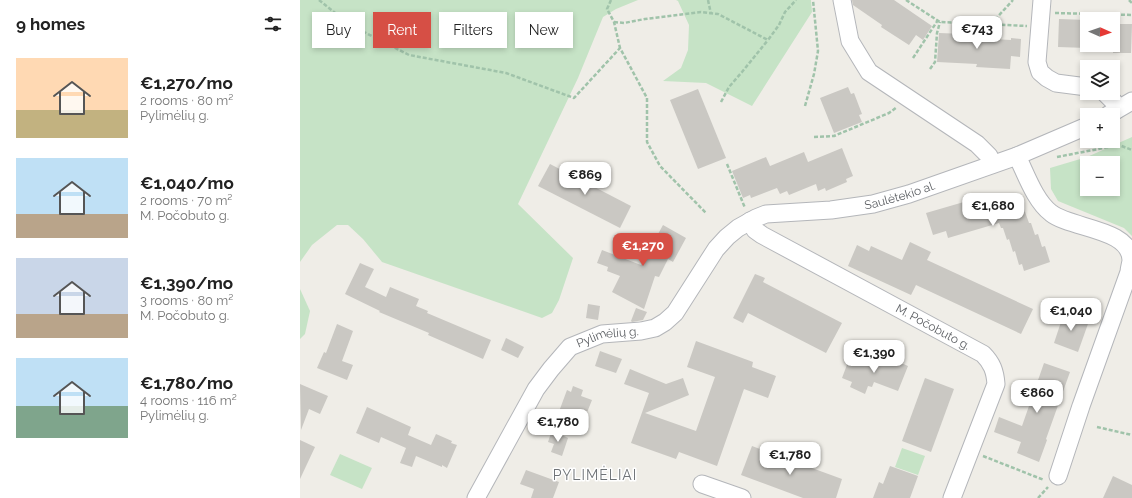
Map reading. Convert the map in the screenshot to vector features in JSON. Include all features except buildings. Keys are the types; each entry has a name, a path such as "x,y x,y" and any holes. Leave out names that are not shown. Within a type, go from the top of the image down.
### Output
{"street":[{"path":"842,0 850,41 869,72 977,144 989,156 993,164"},
{"path":"1041,13 1037,62 1040,72 1056,83 1080,86"},
{"path":"1120,108 1132,101"},
{"name":"Saulėtekio al.","path":"750,221 766,214 831,210 873,204 909,194 1017,156 1080,129"},
{"path":"1017,156 1041,205 1051,214 1062,220 1113,236 1124,242 1131,260 1129,272 1081,406 1051,478"},
{"name":"M. Počobuto g.","path":"750,221 755,230 762,235 983,354 991,362 996,373 996,384 952,498"},
{"name":"Pylimėlių g.","path":"476,498 536,389 570,347 602,334 641,331 655,328 665,322 680,306 716,249 727,237 750,221"},
{"path":"702,484 742,498"}],"path":[{"path":"319,0 350,25 409,55 506,73 574,98 620,48"},
{"path":"611,0 607,9 614,22 620,48 647,98 647,142 660,166 706,213"},
{"path":"708,0 711,14"},
{"path":"721,102 729,87 748,66 768,40 779,24 784,12 796,0"},
{"path":"805,106 814,74 818,51 813,0"},
{"path":"906,0 939,21 991,24 1041,13 1132,15"},
{"path":"991,24 1013,0"},
{"path":"1129,0 1132,3"},
{"path":"614,22 624,23 701,12 718,14 768,40"},
{"path":"912,58 939,21"},
{"path":"930,69 935,62 939,21"},
{"path":"814,137 834,136 888,113 910,99"},
{"path":"1051,158 1119,145 1132,150"},
{"path":"727,164 750,221"},
{"path":"1097,427 1132,435"},
{"path":"970,451 1051,478"}],"green space":[{"path":"300,0 638,0 616,9 603,17 578,78 518,204 573,258 559,300 552,313 542,318 382,262 363,239 348,225 337,225 312,245 300,262"},
{"path":"676,0 811,0 812,12 752,106 706,83 663,81 681,68 688,50 689,25 678,1"},
{"path":"1132,137 1132,236 1124,228 1058,201 1051,189 1050,168 1080,159 1080,196 1120,196 1120,156 1089,156 1107,148 1120,148 1120,142"},
{"path":"300,289 310,311 305,334 300,339"},
{"path":"902,448 925,456 918,475 895,467"},
{"path":"340,454 372,468 362,489 330,475"}],"district":[{"name":"PYLIMĖLIAI","path":"595,475"}]}
